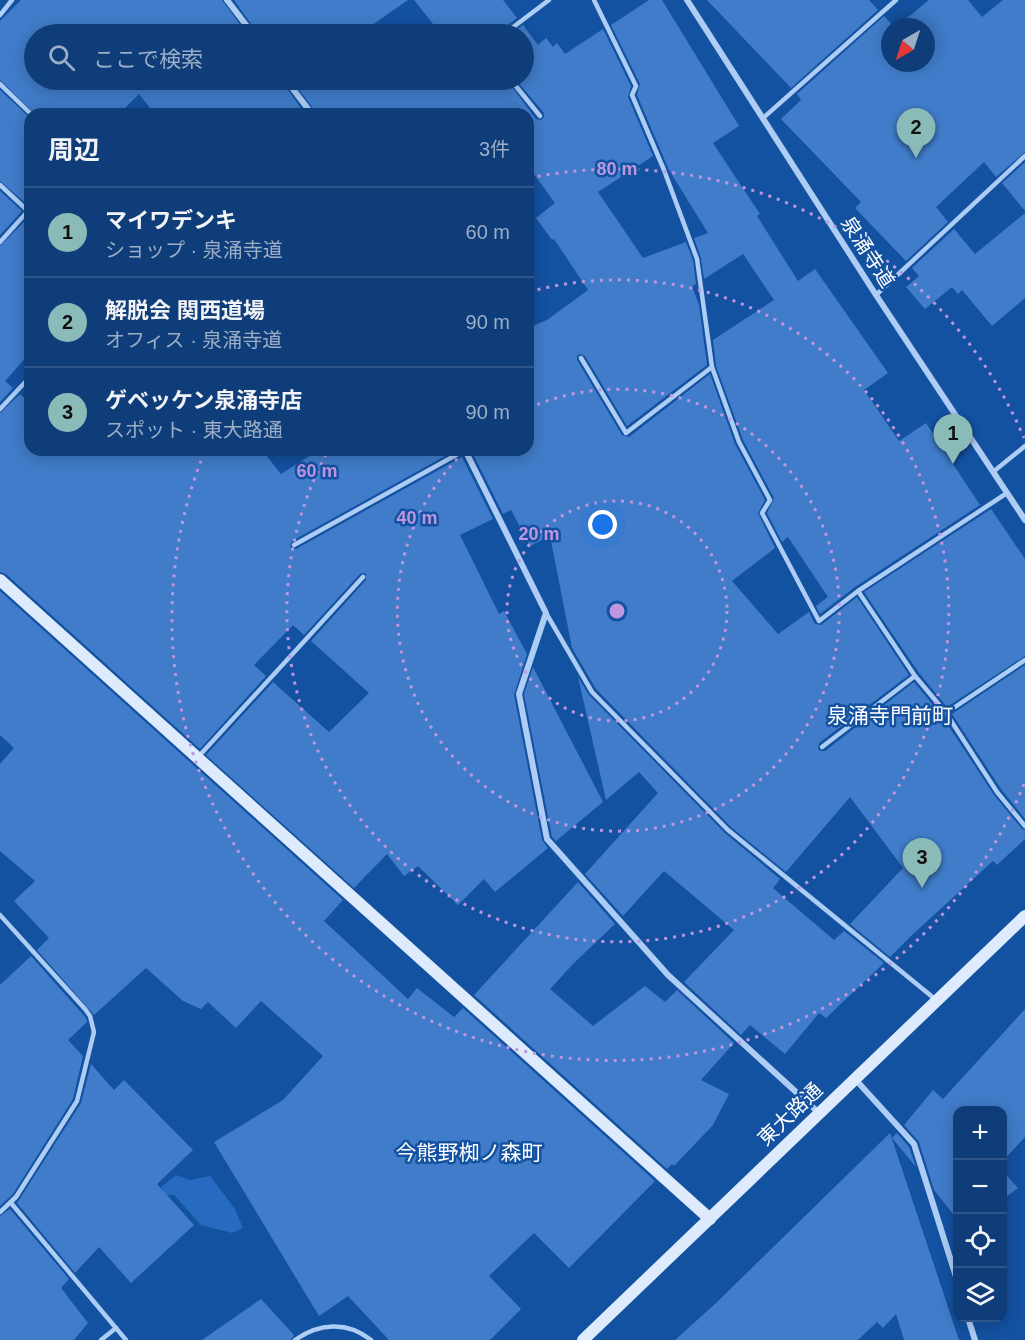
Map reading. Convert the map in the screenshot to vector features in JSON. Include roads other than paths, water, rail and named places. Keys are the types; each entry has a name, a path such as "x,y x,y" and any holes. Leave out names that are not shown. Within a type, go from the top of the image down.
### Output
{"street":[{"path":"227,0 245,24"},
{"name":"泉涌寺道","path":"687,0 876,295 1025,520"},
{"path":"294,90 307,108"},
{"path":"468,456 546,613 519,694 547,839 668,975 819,1113"},
{"path":"0,580 710,1219"},
{"name":"東大路通","path":"583,1340 1025,916"},
{"path":"855,1079 914,1144 953,1270"},
{"path":"970,1322 975,1340"}],"lane":[{"path":"0,15 12,0"},
{"path":"517,24 549,0"},
{"path":"594,0 636,86 632,95 664,170 697,259 712,368 739,442 770,500 762,513 819,621 858,591 1007,493"},
{"path":"763,118 896,0"},
{"path":"0,84 25,108"},
{"path":"519,90 534,108"},
{"path":"534,109 540,116"},
{"path":"876,295 1025,156"},
{"path":"0,185 24,207"},
{"path":"0,242 24,215"},
{"path":"581,358 626,434 712,368"},
{"path":"0,409 24,383"},
{"path":"993,472 1025,446"},
{"path":"294,544 454,456"},
{"path":"199,757 363,577"},
{"path":"858,591 915,676 946,713 997,792 1025,826"},
{"path":"546,613 592,692 728,830 936,1000"},
{"path":"946,713 1025,660"},
{"path":"822,747 915,676"},
{"path":"0,915 90,1016 94,1032 77,1101 11,1203 0,1212"},
{"path":"11,1203 126,1340"},
{"path":"295,1340 312,1330 334,1326 356,1330 370,1340"},
{"path":"101,1340 116,1328"}],"place":[{"name":"解脱会 関西道場","path":"916,158"},
{"name":"マイワデンキ","path":"953,464"},
{"name":"ゲベッケン泉涌寺店","path":"922,888"}],"district":[{"name":"泉涌寺門前町","path":"890,716"},
{"name":"今熊野椥ノ森町","path":"469,1153"}]}
